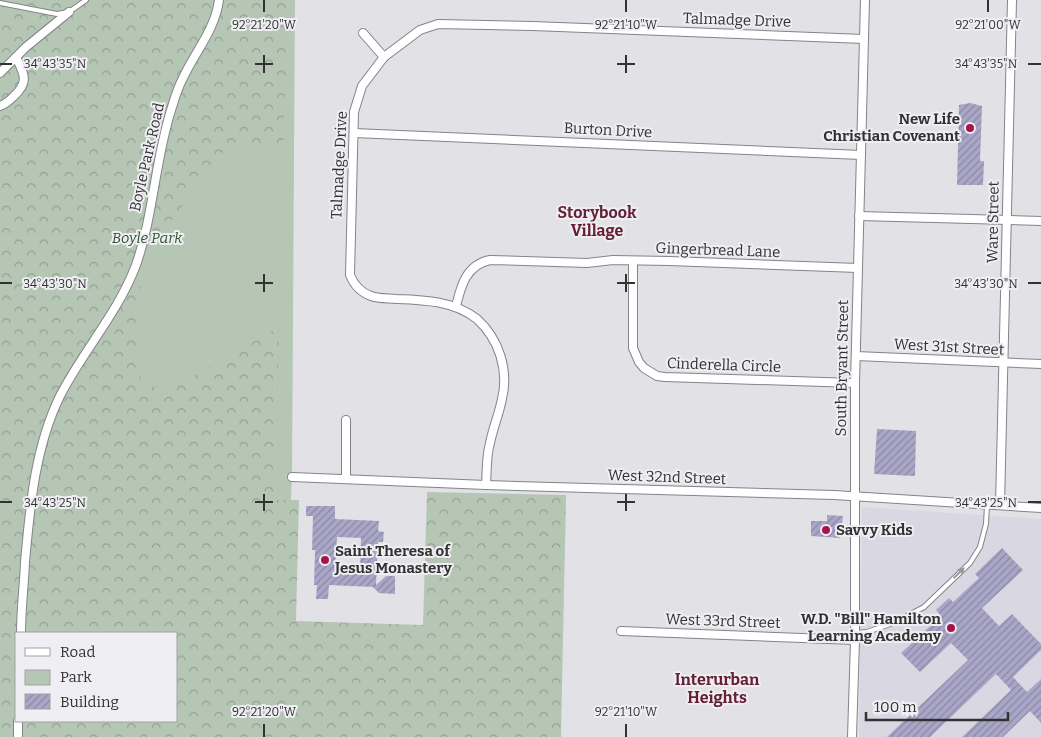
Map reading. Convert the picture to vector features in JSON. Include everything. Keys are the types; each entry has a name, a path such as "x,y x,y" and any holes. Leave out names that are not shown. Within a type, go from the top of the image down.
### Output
{"street":[{"name":"Boyle Park Road","path":"21,632 21,604 31,498 52,414 65,387 120,299 136,265 147,222 164,130 183,78 217,14 219,0"},
{"name":"South Bryant Street","path":"852,737 855,637 855,383 865,0"},
{"name":"Ware Street","path":"1000,505 1012,0"},
{"path":"0,73 26,47 69,12"},
{"name":"Talmadge Drive","path":"486,485 489,444 504,391 503,364 495,341 471,315 456,306 419,300 375,297 362,292 353,283 350,275 354,112 360,90 384,57 420,30 438,24 864,39"},
{"path":"363,33 384,57"},
{"path":"0,106 19,92 24,84 24,74 16,57"},
{"name":"Burton Drive","path":"354,133 861,155"},
{"path":"859,216 1041,221"},
{"name":"Gingerbread Lane","path":"456,306 466,275 482,261 490,260 587,263 613,260 858,268"},
{"name":"Cinderella Circle","path":"633,261 633,348 638,362 650,372 665,377 855,383"},
{"name":"West 31st Street","path":"856,356 1041,364"},
{"path":"346,420 346,479"},
{"name":"West 32nd Street","path":"292,477 486,485 834,495 854,498 1041,508"},
{"name":"West 33rd Street","path":"621,631 855,637"},
{"path":"18,722 18,737"}],"lane":[{"path":"0,4 57,14 69,12 86,0"},
{"path":"855,637 896,622 924,607 970,563 980,547 986,524 987,505"}],"shaded area":[{"name":"W.D. \"Bill\" Hamilton Learning Academy","path":"862,507 1041,519 1041,737 859,737"}],"green space":[{"name":"Boyle Park","path":"0,0 295,0 292,477 279,737 0,737"},
{"name":"Boyle Park","path":"0,0 289,0 283,146 226,148 142,260 136,373 163,394 279,327 275,500 299,500 296,621 423,625 427,492 566,495 561,737 0,737"}],"building":[{"path":"970,103 982,106 980,161 984,161 983,185 957,185 959,105"},
{"path":"877,429 916,431 915,476 874,474"},
{"name":"Saint Theresa of Jesus Monastery","path":"306,506 335,506 335,519 379,521 378,531 384,532 383,542 378,542 376,585 386,576 395,576 395,594 379,593 373,587 329,585 328,599 316,599 317,585 314,585 315,550 312,550 313,516 306,516","holes":["337,537 361,538 360,570 335,570"]},
{"name":"Savvy Kids","path":"827,515 843,516 840,538 811,536 811,521 827,521"},
{"name":"W.D. \"Bill\" Hamilton Learning Academy","path":"1002,548 1023,570 982,608 999,626 1012,614 1041,644 1041,650 1013,677 1027,692 1041,679 1041,723 1030,711 1003,737 962,737 1011,690 996,674 930,737 887,737 968,660 951,643 920,672 901,653 941,616 936,610 949,598 953,602 979,578 975,574"}],"place":[{"name":"New Life Christian Covenant","path":"970,128"},
{"name":"Savvy Kids","path":"826,530"},
{"name":"Saint Theresa of Jesus Monastery","path":"325,560"},
{"name":"W.D. \"Bill\" Hamilton Learning Academy","path":"951,628"}],"district":[{"name":"Storybook Village","path":"597,221"},
{"name":"Interurban Heights","path":"717,688"}]}
